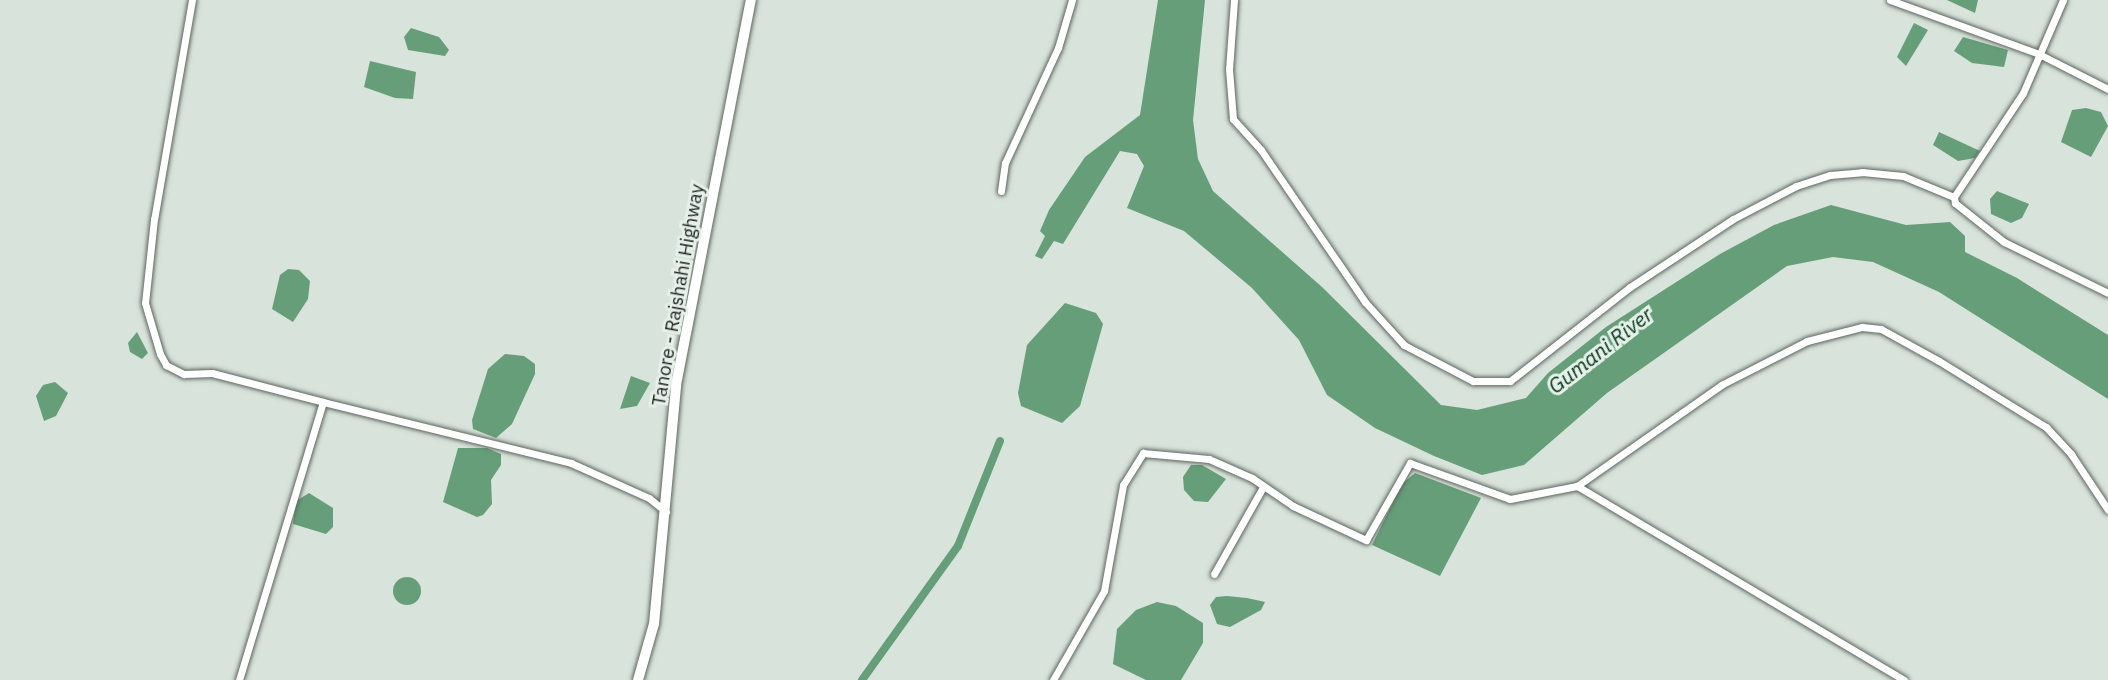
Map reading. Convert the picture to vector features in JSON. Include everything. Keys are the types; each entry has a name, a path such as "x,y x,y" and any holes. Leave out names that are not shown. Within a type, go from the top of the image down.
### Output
{"main road":[{"name":"Tanore - Rajshahi Highway","path":"638,680 654,624 677,385 751,0"}],"street":[{"path":"192,0 154,219 145,303 160,354 166,365 184,373 212,373 571,463 649,498 666,512"},
{"path":"1001,191 1005,163 1058,48 1072,0"},
{"path":"1234,0 1229,69 1233,120 1261,150 1365,302 1404,345 1473,381 1510,381 1630,287 1733,219 1796,186 1830,175 1862,172 1903,176 1954,197 1964,214 2004,242 2108,293"},
{"path":"1890,0 2039,54 2108,89"},
{"path":"1954,197 2023,93 2063,0"},
{"path":"1053,680 1104,591 1123,485 1143,453 1209,460 1366,540 1410,463 1510,499 1577,486 1721,385 1807,341 1862,327 1881,329 1927,354 2046,428 2071,454 2108,510"},
{"path":"239,680 323,402"},
{"path":"1577,486 1904,680"},
{"path":"1214,575 1263,487"}],"water":[{"name":"Gumani River","path":"1158,0 1205,0 1193,120 1198,159 1213,191 1322,287 1441,405 1477,410 1526,398 1548,373 1606,327 1720,254 1774,225 1831,205 1906,225 1950,222 1965,236 1965,252 2017,278 2108,335 2108,399 1939,292 1873,262 1833,257 1787,266 1607,393 1524,465 1482,475 1434,456 1375,428 1327,395 1299,340 1252,288 1184,231 1127,208 1144,166 1137,154 1120,151 1063,244 1054,241 1042,259 1035,256 1045,236 1040,231 1049,210 1085,157 1140,115"},
{"path":"1947,0 1978,0 1975,13"},
{"path":"1914,23 1928,30 1906,66 1897,57"},
{"path":"411,28 439,37 449,50 445,56 408,50 404,37"},
{"path":"1963,37 2008,50 2004,67 1972,63 1954,51"},
{"path":"370,61 416,72 413,99 395,98 364,87"},
{"path":"2086,108 2101,112 2108,126 2091,157 2061,142 2072,110"},
{"path":"1939,132 1980,151 1975,158 1958,161 1933,145"},
{"path":"1997,191 2029,204 2022,218 2011,223 1991,214 1990,199"},
{"path":"288,269 299,270 310,281 308,299 293,322 272,309 280,275"},
{"path":"1065,303 1096,313 1103,324 1080,406 1062,423 1021,406 1018,393 1027,345"},
{"path":"137,332 148,353 142,359 130,352 128,343"},
{"path":"505,354 524,356 535,364 535,374 512,424 496,438 473,429 472,420 488,369"},
{"path":"631,376 650,383 637,406 620,409"},
{"path":"55,382 68,393 56,416 44,421 36,396 43,385"},
{"path":"458,448 487,448 501,454 501,465 491,480 492,504 483,515 477,517 443,502"},
{"path":"1191,465 1202,465 1226,479 1208,502 1194,501 1184,490 1183,477"},
{"path":"1415,473 1481,498 1440,576 1372,545 1402,484"},
{"path":"309,493 333,508 333,527 326,534 293,524 296,501"},
{"path":"407,577 417,581 421,591 417,601 407,605 397,601 393,591 397,581"},
{"path":"1227,596 1265,602 1261,610 1230,627 1217,624 1210,605 1216,597"},
{"path":"1157,602 1176,606 1203,623 1203,643 1181,680 1146,680 1113,664 1117,629 1136,610"}],"waterway":[{"path":"862,680 958,546 1000,441"}]}
